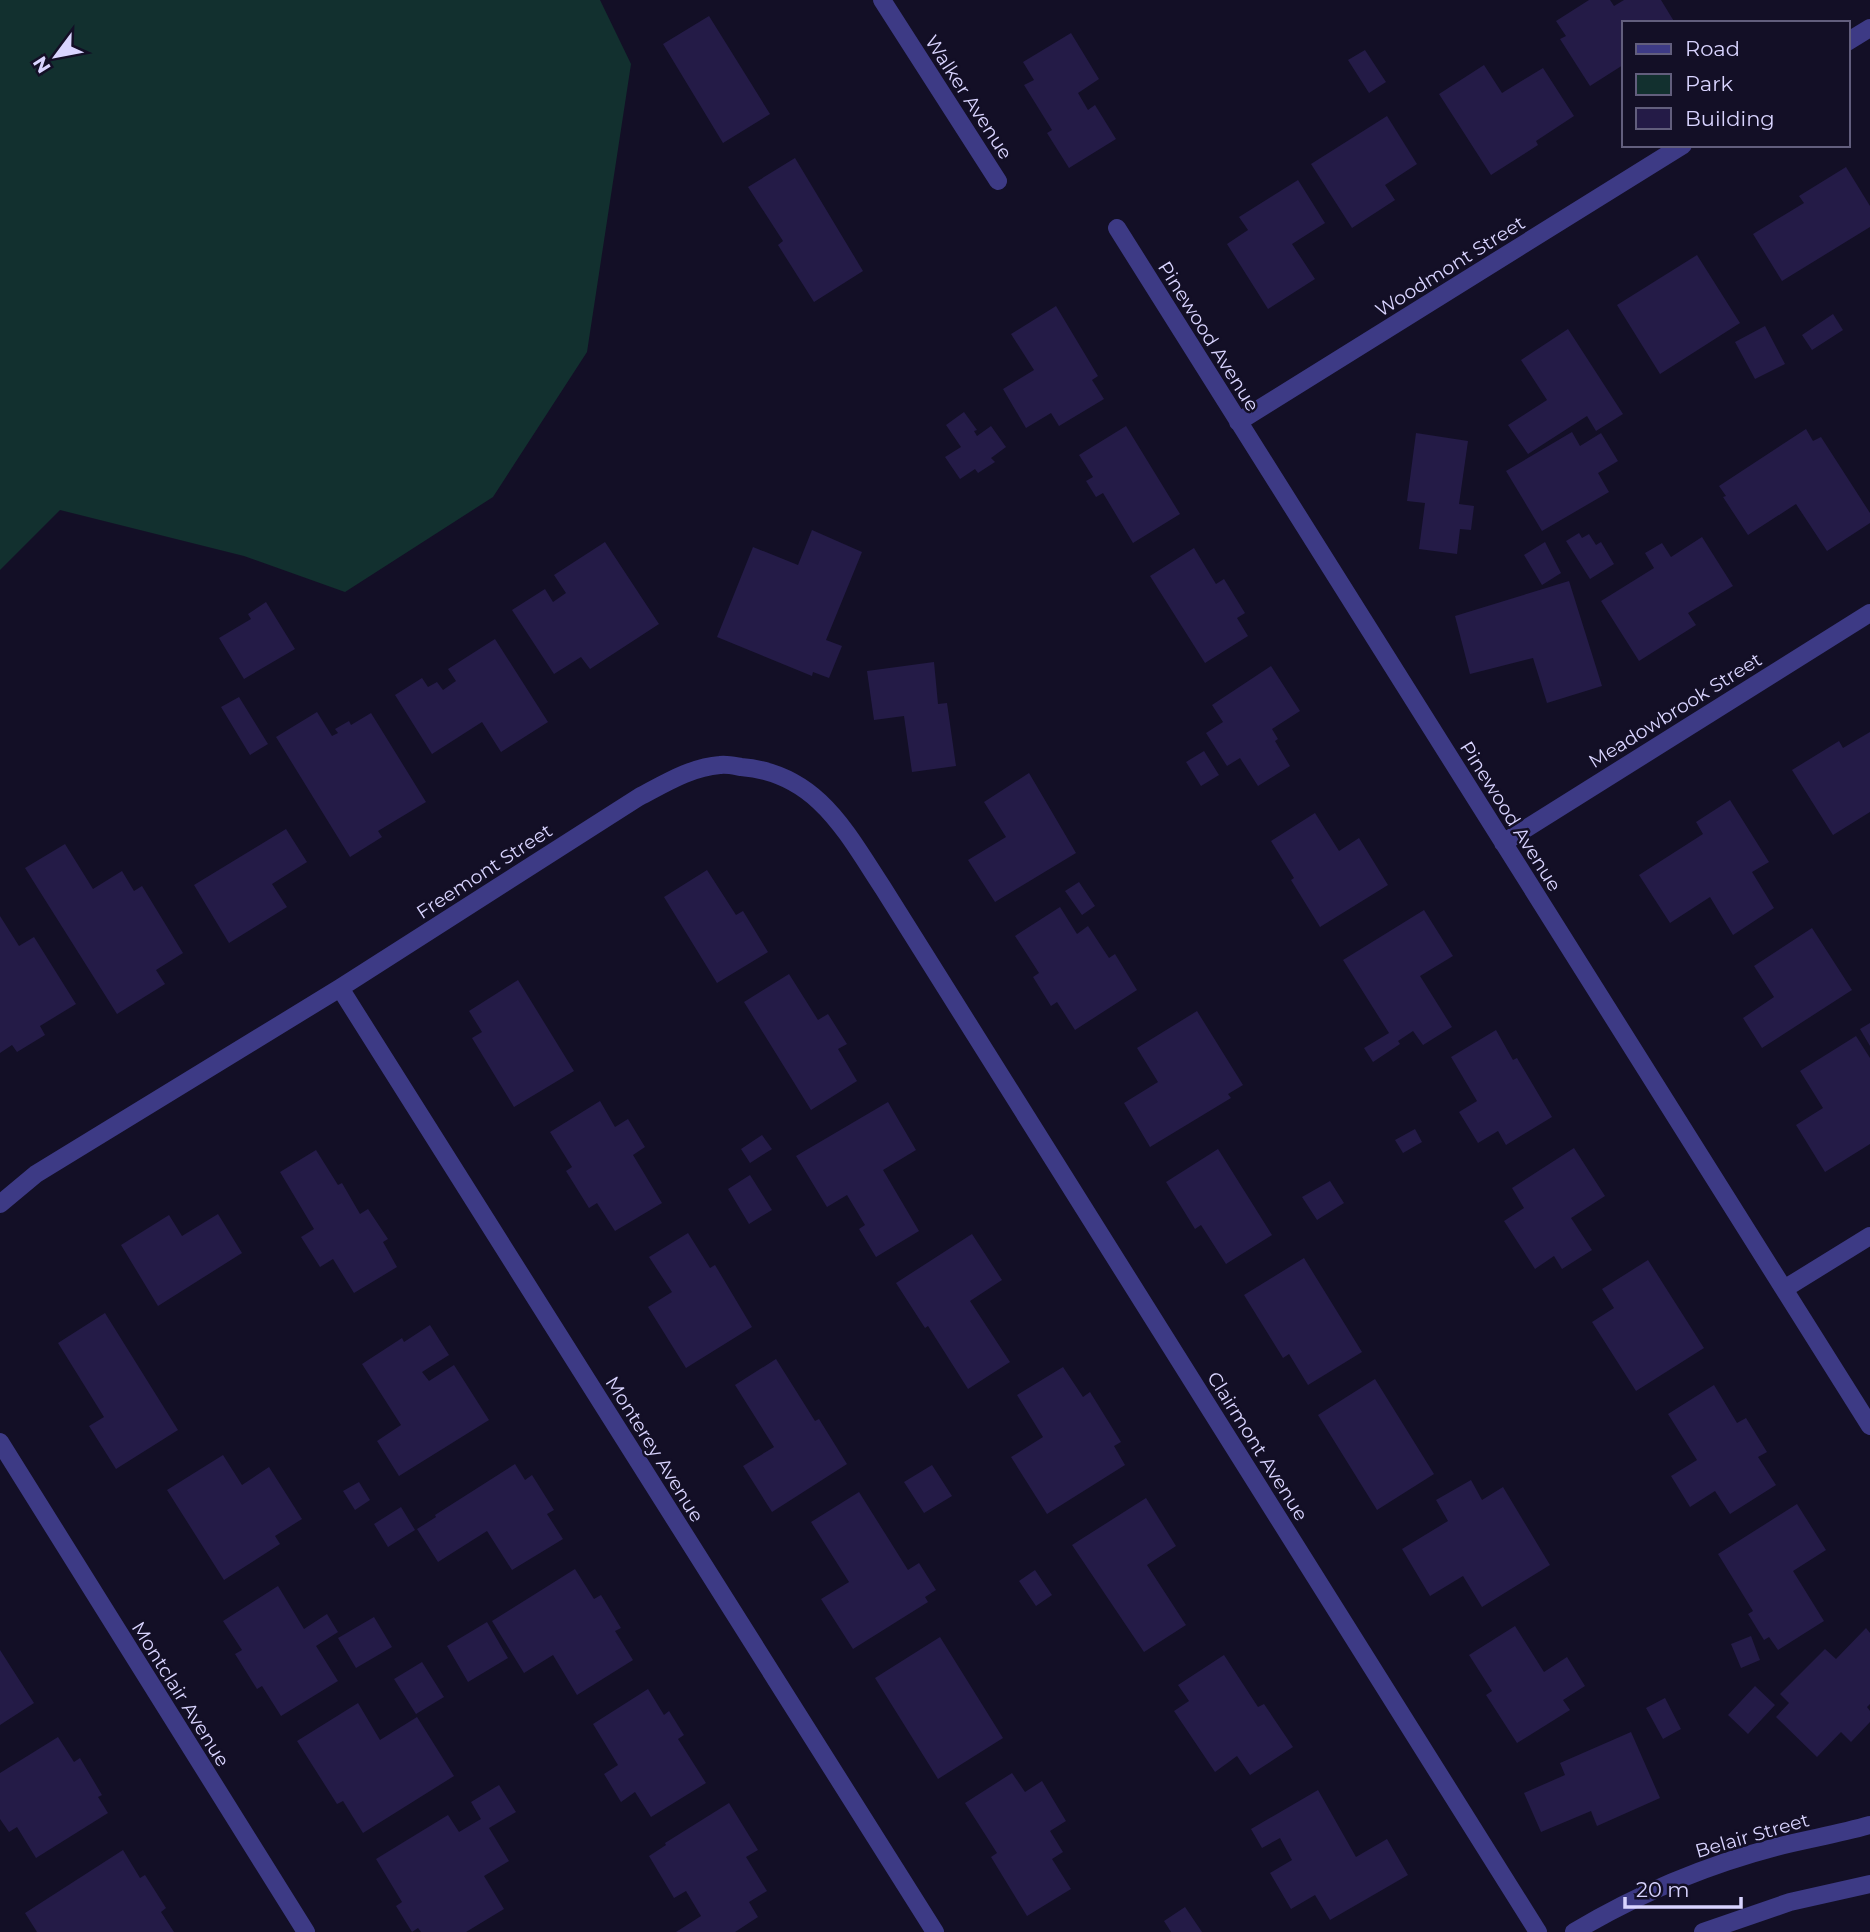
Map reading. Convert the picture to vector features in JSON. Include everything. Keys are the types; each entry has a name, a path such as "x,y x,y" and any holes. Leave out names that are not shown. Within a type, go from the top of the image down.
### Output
{"street":[{"name":"Walker Avenue","path":"882,0 998,181"},
{"path":"1849,41 1870,28"},
{"name":"Woodmont Street","path":"1238,422 1680,147"},
{"name":"Pinewood Avenue","path":"1117,228 1870,1426"},
{"name":"Meadowbrook Street","path":"1503,843 1870,613"},
{"name":"Freemont Street","path":"0,1205 36,1174 340,988 639,797 686,774 720,765 757,768 788,778 819,799 849,836 943,983"},
{"name":"Clairmont Avenue","path":"943,983 1538,1932"},
{"name":"Monterey Avenue","path":"340,988 936,1932"},
{"path":"1784,1289 1870,1236"},
{"name":"Montclair Avenue","path":"0,1442 306,1932"},
{"name":"Belair Street","path":"1574,1932 1694,1874 1776,1847 1870,1825"},
{"path":"1703,1932 1790,1902 1870,1884"}],"green space":[{"path":"0,0 600,0 631,64 587,352 493,497 345,592 244,556 60,510 0,570"}],"building":[{"path":"1589,0 1610,0 1614,6 1624,0 1661,0 1674,21 1622,21 1622,66 1590,86 1560,39 1566,36 1556,21"},
{"path":"709,16 770,114 723,143 663,44"},
{"path":"1071,33 1099,79 1078,93 1088,110 1095,105 1116,139 1069,168 1047,133 1052,130 1024,85 1034,80 1023,62"},
{"path":"1365,50 1386,82 1369,93 1348,60"},
{"path":"1484,65 1502,93 1543,68 1574,116 1536,141 1538,145 1491,175 1439,94"},
{"path":"1387,116 1417,164 1385,185 1395,200 1352,228 1311,164"},
{"path":"795,158 863,271 814,302 778,245 783,241 748,187"},
{"path":"1846,167 1870,206 1870,227 1782,281 1753,234 1804,203 1799,196"},
{"path":"1298,180 1325,223 1292,244 1315,279 1268,309 1227,244 1248,230 1239,217"},
{"path":"1697,255 1740,323 1660,374 1617,305"},
{"path":"1056,306 1098,376 1092,380 1104,399 1059,426 1051,413 1026,428 1003,389 1034,370 1011,334"},
{"path":"1833,314 1843,330 1812,350 1802,335"},
{"path":"1765,326 1785,364 1755,379 1735,342"},
{"path":"1568,329 1623,414 1596,431 1587,416 1528,454 1508,425 1547,400 1521,360"},
{"path":"964,412 977,430 974,431 977,436 991,426 1006,447 991,458 995,462 978,473 975,469 960,479 945,457 961,447 946,425"},
{"path":"1126,426 1180,514 1133,543 1103,493 1096,497 1086,481 1093,477 1079,455"},
{"path":"1806,429 1813,441 1821,437 1870,513 1870,523 1827,551 1796,504 1748,535 1723,497 1726,496 1719,486"},
{"path":"1572,432 1580,446 1601,433 1618,461 1598,473 1609,492 1542,531 1506,471"},
{"path":"1416,433 1468,441 1459,504 1474,506 1471,530 1460,529 1457,554 1419,549 1425,503 1407,501"},
{"path":"812,530 862,552 826,640 842,646 829,678 813,672 812,676 717,637 753,547 798,565"},
{"path":"1579,533 1582,538 1589,534 1596,545 1601,542 1614,564 1590,579 1566,541"},
{"path":"1702,537 1733,586 1688,613 1696,625 1639,661 1601,601 1654,568 1645,553 1662,543 1671,557"},
{"path":"605,542 659,624 590,669 581,657 554,674 512,610 545,589 553,602 566,593 554,575"},
{"path":"1545,542 1561,573 1542,585 1524,555"},
{"path":"1194,548 1216,584 1224,579 1245,613 1237,618 1248,636 1205,663 1150,576"},
{"path":"1569,581 1602,686 1547,703 1533,658 1470,674 1455,616"},
{"path":"266,602 295,649 244,679 219,638 251,619 248,614"},
{"path":"495,639 548,722 501,752 482,722 432,754 395,695 422,678 428,687 437,682 443,690 456,681 448,669"},
{"path":"934,662 938,704 947,703 956,766 912,772 904,716 874,720 867,671"},
{"path":"1271,666 1300,711 1272,729 1278,739 1275,741 1290,766 1258,786 1240,758 1227,766 1206,733 1223,722 1212,705"},
{"path":"239,697 268,744 250,755 221,707"},
{"path":"317,712 332,736 338,733 335,729 349,721 351,725 371,713 426,802 378,831 382,837 350,857 276,737"},
{"path":"1870,732 1870,812 1833,835 1792,770 1839,741 1843,748"},
{"path":"1204,751 1219,775 1201,786 1186,762"},
{"path":"1029,773 1076,853 995,902 968,860 1006,837 984,802"},
{"path":"1730,800 1769,862 1752,872 1774,908 1733,935 1710,897 1670,923 1639,875 1703,834 1696,822"},
{"path":"1315,813 1339,851 1359,838 1388,885 1320,927 1271,841"},
{"path":"286,829 307,862 272,884 287,907 229,943 194,885"},
{"path":"65,844 93,889 122,871 134,891 142,886 183,953 156,970 165,984 117,1014 25,868"},
{"path":"707,870 736,915 743,911 768,952 717,983 664,897"},
{"path":"1079,882 1095,906 1082,915 1065,891"},
{"path":"1060,907 1077,934 1088,926 1109,958 1115,954 1137,990 1075,1030 1057,1002 1051,1006 1033,977 1039,973 1015,936"},
{"path":"1424,910 1453,956 1420,976 1452,1027 1423,1045 1413,1031 1398,1041 1400,1044 1373,1062 1364,1048 1389,1033 1343,960"},
{"path":"0,916 19,946 34,937 76,1004 40,1026 45,1035 17,1052 12,1045 0,1053"},
{"path":"1812,928 1852,990 1762,1048 1743,1018 1774,997 1754,966"},
{"path":"789,974 818,1020 828,1014 847,1044 838,1049 857,1081 811,1110 744,1002"},
{"path":"518,980 574,1071 514,1107 472,1038 482,1032 469,1011"},
{"path":"1197,1011 1243,1085 1228,1094 1231,1098 1150,1147 1124,1103 1158,1082 1137,1048"},
{"path":"1870,1023 1870,1046 1860,1029"},
{"path":"1496,1030 1513,1060 1517,1058 1552,1117 1506,1145 1498,1131 1478,1143 1459,1112 1477,1101 1451,1057"},
{"path":"1856,1036 1870,1058 1870,1144 1825,1172 1796,1125 1823,1108 1800,1071"},
{"path":"600,1101 615,1127 628,1119 645,1147 633,1155 662,1203 615,1231 597,1203 589,1208 566,1171 572,1167 550,1132"},
{"path":"888,1102 916,1150 883,1170 919,1231 876,1257 859,1229 865,1225 847,1195 827,1207 796,1156"},
{"path":"1415,1129 1422,1142 1403,1153 1395,1140"},
{"path":"762,1135 772,1149 750,1163 741,1149"},
{"path":"1574,1148 1605,1196 1571,1218 1592,1250 1562,1269 1554,1256 1535,1269 1504,1221 1524,1208 1512,1188"},
{"path":"1218,1149 1272,1235 1226,1264 1201,1225 1195,1229 1166,1182"},
{"path":"316,1150 338,1185 342,1183 360,1214 368,1209 388,1239 383,1242 397,1267 354,1293 333,1259 320,1267 301,1237 314,1229 280,1172"},
{"path":"750,1175 772,1210 749,1224 728,1189"},
{"path":"1330,1181 1344,1203 1317,1220 1302,1197"},
{"path":"218,1214 242,1253 158,1306 121,1245 169,1215 182,1236"},
{"path":"688,1233 710,1268 715,1265 752,1327 686,1368 648,1307 672,1292 649,1257"},
{"path":"972,1234 1002,1280 970,1301 1010,1362 968,1389 928,1326 925,1328 896,1283"},
{"path":"1304,1258 1362,1352 1308,1385 1289,1354 1283,1358 1244,1295"},
{"path":"1648,1260 1704,1348 1636,1391 1592,1322 1614,1308 1602,1289"},
{"path":"105,1313 178,1430 116,1469 89,1426 104,1417 58,1343"},
{"path":"430,1325 449,1355 422,1372 429,1381 454,1365 489,1420 399,1476 377,1441 401,1425 362,1364 402,1338 404,1342"},
{"path":"776,1359 815,1421 819,1419 847,1464 772,1512 743,1466 774,1447 735,1385"},
{"path":"1063,1367 1083,1397 1090,1392 1121,1442 1114,1446 1125,1465 1047,1514 1011,1457 1043,1437 1017,1395"},
{"path":"1375,1379 1434,1474 1377,1510 1318,1415"},
{"path":"1714,1385 1737,1423 1746,1418 1767,1452 1758,1457 1776,1485 1730,1514 1715,1491 1690,1507 1671,1476 1697,1460 1668,1414"},
{"path":"223,1455 242,1485 269,1467 302,1519 275,1536 280,1544 224,1580 167,1490"},
{"path":"515,1464 525,1480 532,1475 554,1510 547,1514 563,1539 512,1570 487,1531 438,1562 417,1529"},
{"path":"932,1465 952,1496 924,1513 904,1482"},
{"path":"1471,1480 1482,1500 1503,1487 1550,1565 1482,1607 1463,1576 1430,1596 1402,1549 1448,1521 1436,1500"},
{"path":"359,1482 370,1500 355,1510 343,1491"},
{"path":"859,1492 908,1570 919,1563 936,1590 925,1597 928,1602 853,1649 821,1599 849,1582 811,1522"},
{"path":"1146,1498 1176,1546 1147,1565 1186,1625 1144,1652 1072,1545"},
{"path":"1797,1504 1826,1550 1793,1571 1824,1621 1778,1650 1769,1637 1764,1640 1748,1614 1753,1611 1718,1554"},
{"path":"401,1507 415,1530 388,1547 374,1524"},
{"path":"575,1569 594,1599 601,1595 621,1628 615,1631 633,1660 577,1695 553,1655 524,1673 492,1621"},
{"path":"1035,1570 1052,1595 1036,1606 1019,1581"},
{"path":"278,1586 304,1629 327,1614 338,1632 316,1646 338,1681 281,1716 262,1686 257,1689 235,1654 242,1650 223,1621"},
{"path":"374,1617 392,1647 356,1668 338,1638"},
{"path":"487,1622 508,1658 468,1682 447,1646"},
{"path":"1515,1626 1544,1672 1567,1657 1585,1686 1563,1700 1570,1710 1517,1743 1486,1695 1492,1691 1469,1655"},
{"path":"1866,1628 1870,1633 1870,1704 1867,1707 1870,1711 1870,1722 1851,1742 1841,1732 1817,1757 1776,1717 1789,1703 1780,1694 1825,1649 1836,1659"},
{"path":"1751,1636 1760,1660 1741,1668 1731,1644"},
{"path":"940,1637 1003,1738 938,1779 875,1678"},
{"path":"0,1650 34,1703 0,1725"},
{"path":"1224,1655 1258,1707 1264,1704 1293,1747 1250,1775 1237,1756 1215,1772 1174,1711 1189,1701 1178,1685"},
{"path":"422,1662 444,1697 416,1714 394,1679"},
{"path":"1755,1686 1775,1705 1748,1734 1728,1715"},
{"path":"648,1689 664,1715 669,1711 684,1735 678,1739 706,1783 651,1817 635,1792 621,1802 604,1774 618,1765 593,1724"},
{"path":"1665,1698 1681,1729 1663,1739 1646,1708"},
{"path":"358,1703 380,1740 417,1717 454,1776 363,1833 343,1801 337,1804 297,1741"},
{"path":"1631,1732 1660,1798 1597,1826 1591,1811 1541,1832 1524,1793 1565,1775 1560,1763"},
{"path":"58,1737 74,1762 80,1758 102,1795 98,1797 108,1813 36,1858 17,1827 9,1832 0,1819 0,1773"},
{"path":"1012,1773 1025,1792 1042,1781 1066,1821 1050,1831 1063,1852 1052,1859 1071,1889 1027,1916 991,1857 997,1853 965,1803"},
{"path":"499,1785 516,1812 489,1828 509,1861 484,1876 504,1909 466,1932 421,1932 418,1928 412,1932 396,1906 402,1902 376,1859 448,1815 459,1832 481,1819 471,1802"},
{"path":"1318,1790 1356,1857 1387,1839 1408,1875 1330,1920 1315,1895 1291,1909 1270,1873 1292,1860 1280,1838 1262,1848 1251,1829"},
{"path":"729,1803 758,1850 746,1857 767,1891 749,1902 758,1917 735,1932 676,1932 701,1916 686,1891 674,1898 649,1856"},
{"path":"123,1850 140,1878 145,1875 166,1908 161,1912 174,1932 37,1932 25,1913"},
{"path":"1185,1907 1202,1932 1171,1932 1164,1921"}]}
